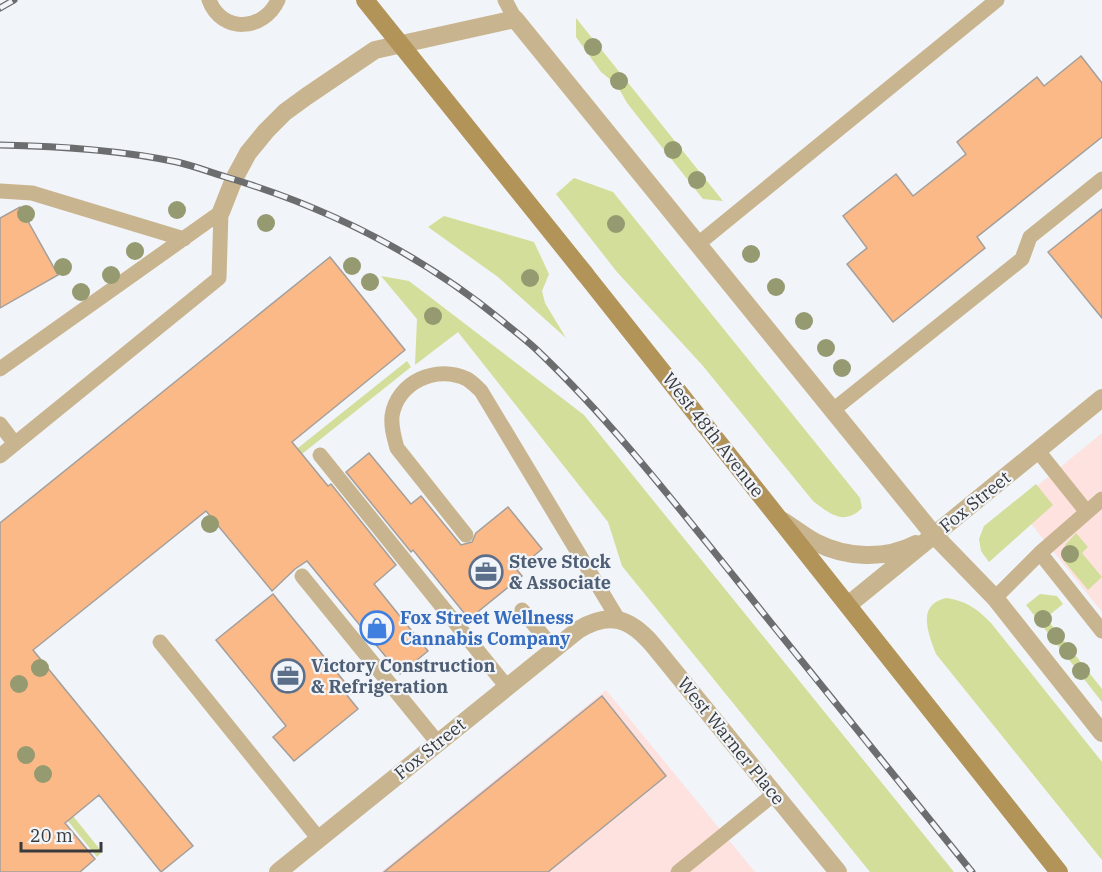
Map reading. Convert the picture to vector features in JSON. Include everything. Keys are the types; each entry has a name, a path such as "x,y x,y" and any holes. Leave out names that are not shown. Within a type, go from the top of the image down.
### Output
{"street":[{"name":"West 48th Avenue","path":"365,0 1059,872"},
{"path":"221,212 234,179 248,153 266,131 285,112 375,50 514,19 934,535 994,598 1102,733"},
{"name":"Fox Street","path":"848,605 1102,398"},
{"path":"777,516 814,542 849,554 890,553 912,546 934,535"},
{"name":"Fox Street","path":"278,872 590,622 618,619"},
{"name":"West Warner Place","path":"618,619 643,633 654,645 838,872"}],"lane":[{"path":"209,0 216,13 238,24 250,24 262,20 272,12 278,0"},
{"path":"505,0 514,19"},
{"path":"698,244 997,0"},
{"path":"833,410 1022,259 1030,237 1102,179"},
{"path":"0,191 32,193 184,239"},
{"path":"0,369 221,212"},
{"path":"0,456 219,278 221,212"},
{"path":"466,535 398,448 392,432 393,415 398,400 407,387 421,378 436,373 453,374 468,380 482,391 618,619"},
{"path":"0,424 15,444"},
{"path":"1038,451 1086,511"},
{"path":"320,455 507,687"},
{"path":"994,598 1040,553 1102,499"},
{"path":"1040,553 1102,631"},
{"path":"302,576 438,743"},
{"path":"522,610 554,650"},
{"path":"160,642 319,838"},
{"path":"678,872 774,794"}],"shaded area":[{"path":"1102,433 1102,612 1015,504"},
{"path":"606,690 755,872 381,872"}],"green space":[{"path":"576,18 723,201 703,199 627,103 617,85 601,72 576,37"},
{"path":"574,178 613,192 860,498 862,508 843,517 831,514 813,501 703,366 617,272 556,194"},
{"path":"444,216 534,242 549,274 542,291 545,303 566,338 498,277 428,227"},
{"path":"381,276 409,281 584,415 954,872 870,872 622,566 608,522 458,332 415,365 417,319"},
{"path":"407,361 411,367 223,517 219,511"},
{"path":"1036,484 1053,505 989,562 981,551 979,539 984,526"},
{"path":"1076,533 1088,547 1082,553 1102,577 1088,590 1064,561 1065,545"},
{"path":"1040,594 1057,596 1063,604 1046,618 1102,689 1102,702 1026,605"},
{"path":"947,598 971,606 991,623 1102,762 1102,860 936,654 928,629 928,613 937,601"},
{"path":"0,725 102,852 97,857 0,737"}],"building":[{"path":"1081,56 1102,83 1102,137 977,237 985,248 893,322 847,264 867,248 843,216 896,174 913,196 966,154 957,142 1037,77 1044,86"},
{"path":"20,207 58,275 0,308 0,218"},
{"path":"1102,209 1102,318 1048,252"},
{"path":"330,257 405,350 292,442 328,486 331,484 396,565 374,584 428,651 400,674 307,561 272,591 206,511 33,650 193,846 161,872 99,795 65,823 95,859 80,872 0,872 0,523"},
{"path":"369,453 411,504 421,496 461,545 472,542 476,533 508,507 542,549 517,570 522,576 469,619 346,472"},
{"path":"273,594 347,685 342,689 358,709 294,761 273,737 286,726 216,640"},
{"path":"602,696 666,776 548,872 384,872"}],"railway":[{"path":"0,8 14,0"},
{"path":"0,145 111,152 177,162 202,169 263,189 336,218 405,254 470,296 535,349 567,379 617,434 972,872"}],"place":[{"name":"Steve Stock & Associate","path":"486,572"},
{"name":"Fox Street Wellness Cannabis Company","path":"377,628"},
{"name":"Victory Construction & Refrigeration","path":"288,676"}]}
